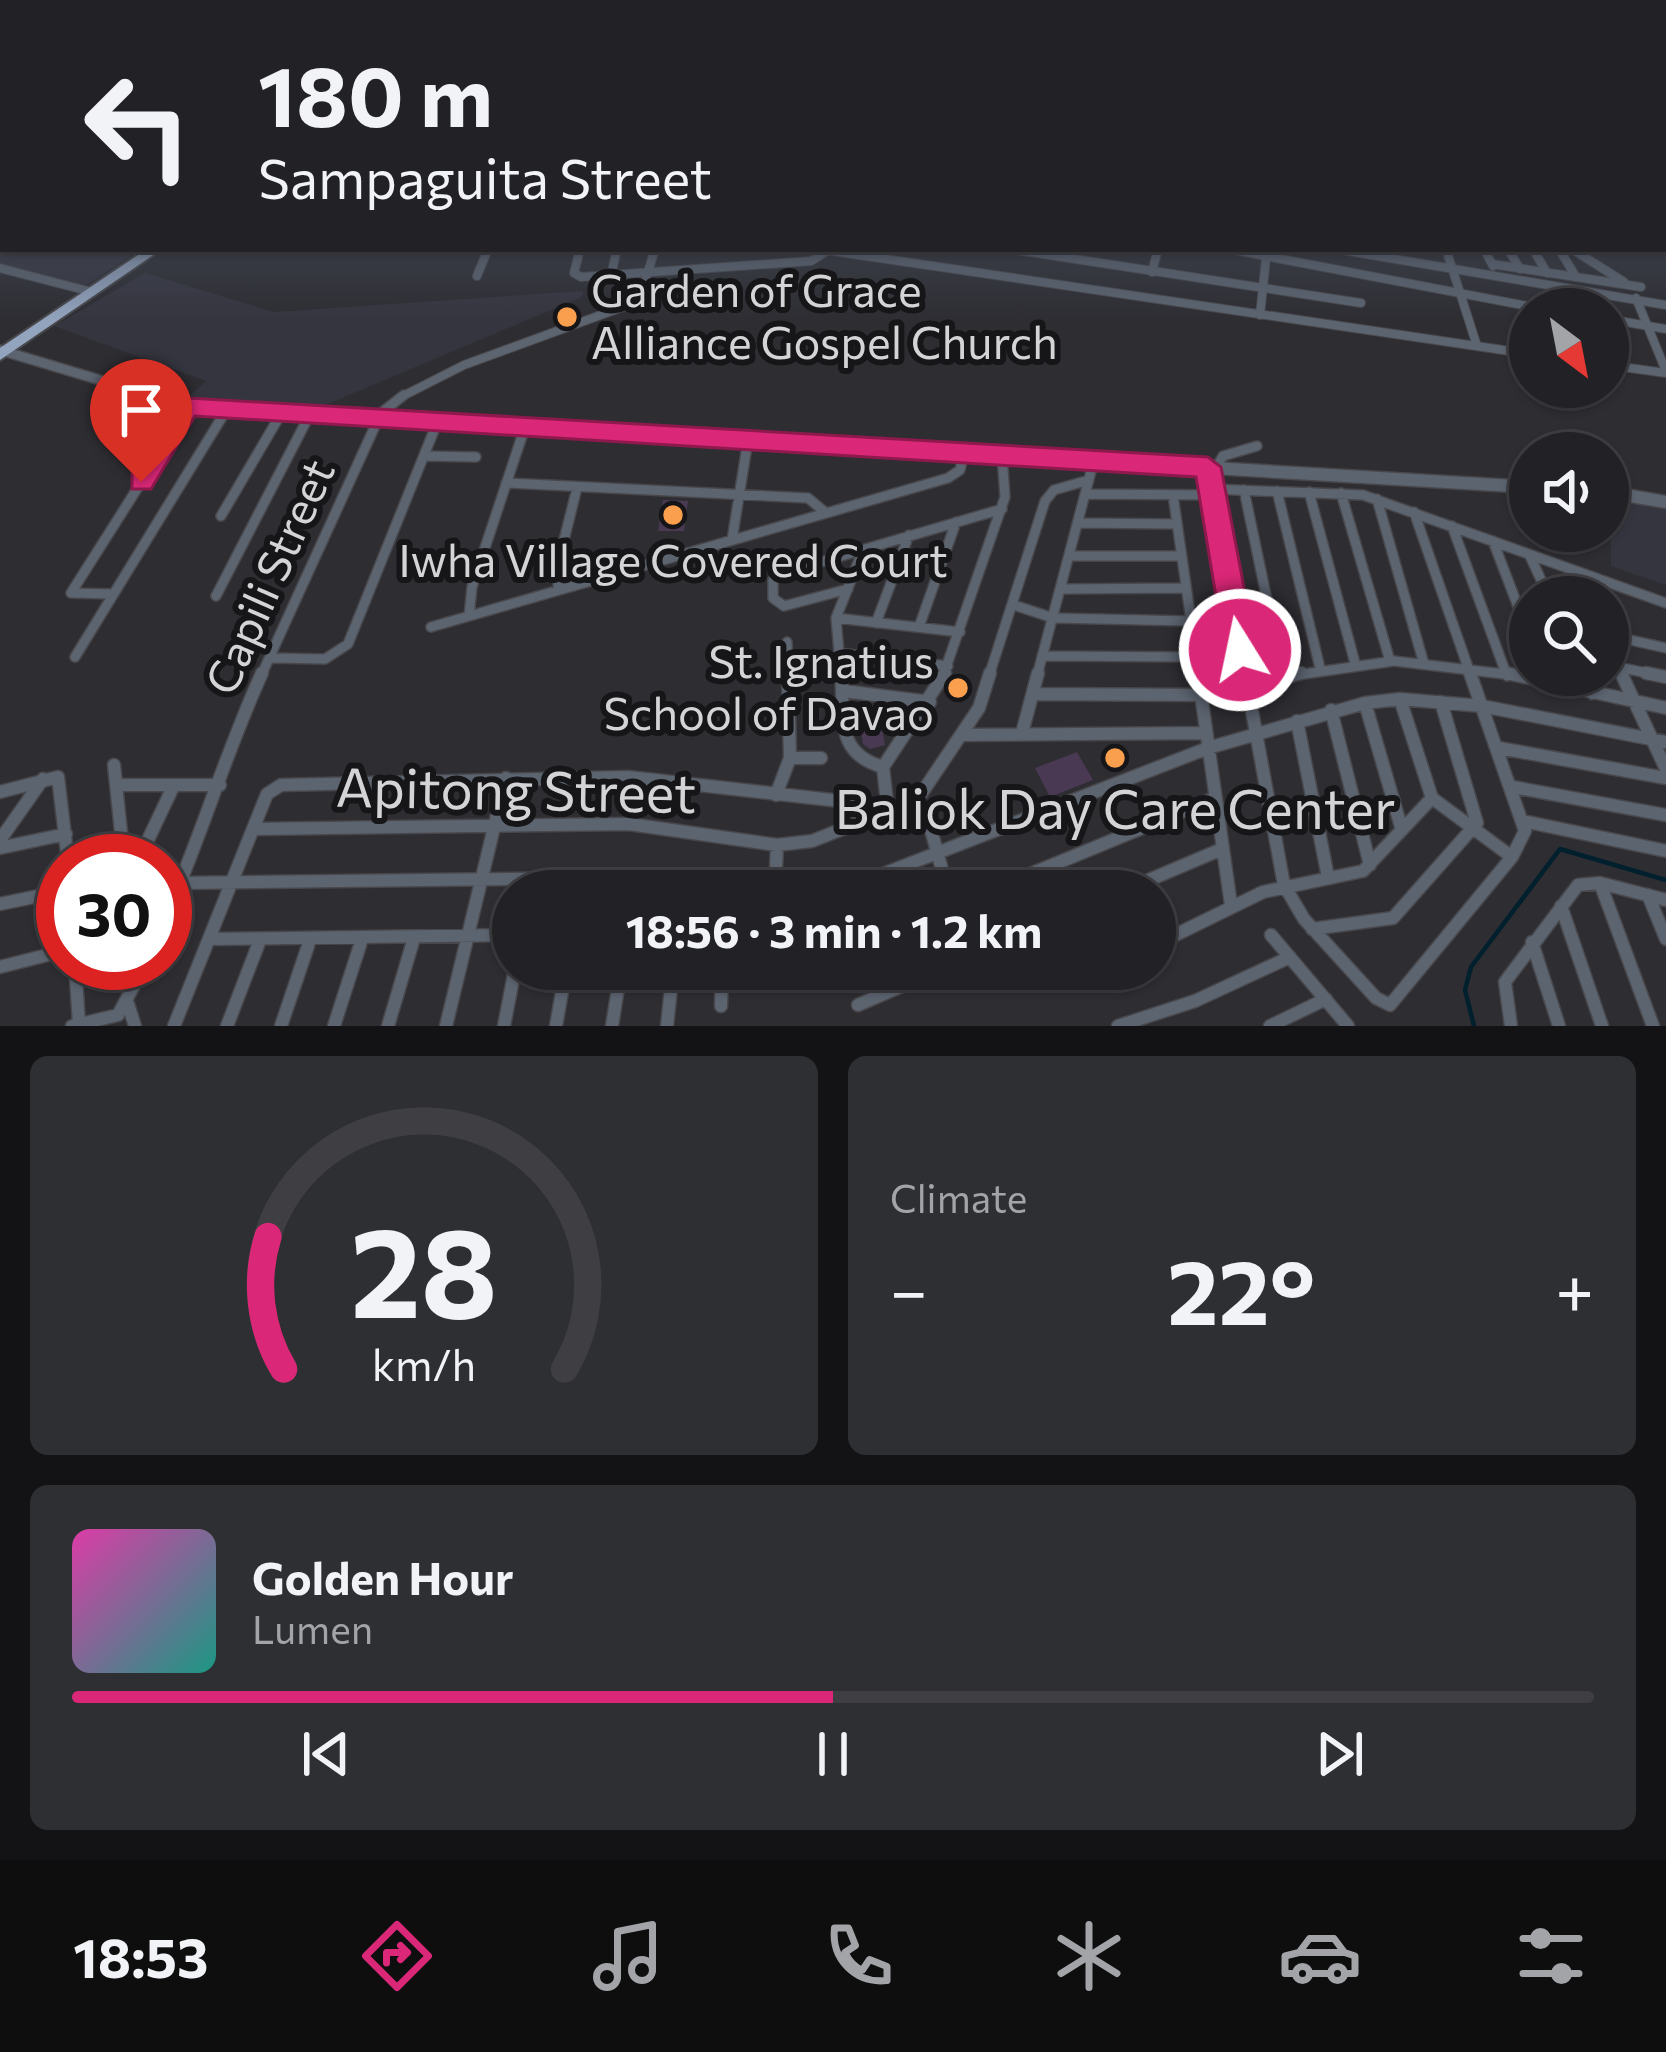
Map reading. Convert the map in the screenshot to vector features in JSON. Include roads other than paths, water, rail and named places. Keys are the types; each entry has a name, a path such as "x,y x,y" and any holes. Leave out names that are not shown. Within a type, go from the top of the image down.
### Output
{"highway":[{"path":"1,351 148,252"}],"street":[{"path":"477,276 487,252"},
{"path":"579,252 574,275 611,276 812,261 826,252"},
{"path":"611,276 616,252"},
{"path":"376,420 408,393 603,310 636,302 654,252"},
{"path":"843,252 1509,351"},
{"path":"1022,278 1029,252"},
{"path":"1035,252 1361,303"},
{"path":"1152,272 1157,252"},
{"path":"1352,252 1666,303"},
{"path":"1370,252 1456,271 1636,299"},
{"path":"1447,252 1477,346"},
{"path":"1486,252 1498,276"},
{"path":"1510,252 1520,269"},
{"path":"1535,252 1547,273"},
{"path":"1560,252 1576,277"},
{"path":"1577,252 1629,285"},
{"path":"1261,315 1266,253 1509,303"},
{"path":"1492,264 1641,287"},
{"path":"0,268 89,291"},
{"path":"1636,299 1666,372"},
{"path":"1629,324 1666,329"},
{"path":"1,351 188,407 1509,487"},
{"path":"1629,367 1666,372"},
{"path":"113,594 70,593 188,407"},
{"path":"75,657 227,409"},
{"path":"221,516 282,412"},
{"path":"216,596 310,414"},
{"name":"Capili Street","path":"192,855 220,784 224,760 376,420"},
{"path":"271,658 325,659 344,650 437,423"},
{"path":"469,616 470,596 524,430"},
{"path":"732,540 748,440"},
{"path":"1257,446 1244,455 1222,456 1212,468 1212,492 1284,885 1312,929 1376,998 1390,1006 1523,839 1513,787 1414,512"},
{"path":"431,627 948,478 960,470 964,453"},
{"path":"888,811 883,767 930,703 948,666 1002,508 1006,488 1001,455"},
{"path":"424,456 476,457"},
{"path":"1022,733 1094,460"},
{"path":"911,809 988,688 1046,501 1054,490 1089,480"},
{"path":"506,483 808,499 826,513"},
{"path":"558,590 559,560 577,488"},
{"path":"1085,494 1244,490 1377,499 1666,603"},
{"path":"1244,490 1283,678"},
{"path":"1277,491 1320,668"},
{"path":"1309,492 1355,663"},
{"path":"1341,493 1390,662"},
{"path":"1173,495 1231,905"},
{"path":"1629,496 1666,502"},
{"path":"1377,499 1424,664"},
{"path":"848,589 782,606 773,598 776,576 1002,508"},
{"path":"919,627 956,522"},
{"path":"1078,524 1177,524"},
{"path":"1247,689 1355,663 1424,664 1507,676 1452,526"},
{"path":"876,622 909,535"},
{"path":"1493,541 1509,583"},
{"path":"862,550 836,618 838,653 850,752 858,760 883,767"},
{"path":"1529,554 1539,576"},
{"path":"1070,556 1181,556"},
{"path":"1573,570 1576,576"},
{"path":"1061,589 1186,588"},
{"path":"1014,605 1053,618 1190,621"},
{"path":"836,618 960,632"},
{"path":"776,795 790,758 787,642"},
{"path":"1629,643 1666,647"},
{"path":"838,653 948,666"},
{"path":"1042,656 1196,657"},
{"path":"1629,669 1666,676"},
{"path":"1499,748 1666,774 1659,740 1629,689"},
{"path":"844,691 930,703"},
{"path":"1033,694 1201,694"},
{"path":"1611,696 1666,708"},
{"path":"892,870 1208,748 1365,703 1400,699 1482,706 1659,740"},
{"path":"1400,699 1432,798 1512,857"},
{"path":"1312,929 1393,918 1474,829 1477,812 1441,702"},
{"path":"1365,703 1402,830"},
{"path":"1331,710 1370,865"},
{"path":"1297,721 1328,878"},
{"path":"962,735 1206,733"},
{"path":"790,758 821,758"},
{"path":"114,765 121,834"},
{"path":"174,1026 273,788 628,777 888,811 911,809 924,818 942,870"},
{"path":"446,1026 506,778"},
{"path":"0,844 44,779"},
{"path":"0,792 44,779 61,781 66,833 0,844"},
{"path":"116,785 220,784"},
{"path":"151,834 174,785"},
{"path":"1513,787 1666,815"},
{"path":"1040,870 1215,798"},
{"path":"1176,934 1231,905 1284,885 1370,865 1432,798"},
{"path":"776,870 777,845 812,841 888,811"},
{"path":"1523,821 1666,851"},
{"name":"Apitong Street","path":"254,829 629,824 777,845"},
{"path":"1172,870 1222,848"},
{"path":"192,883 492,878"},
{"path":"1511,1026 1504,987 1532,942 1583,882 1666,899"},
{"path":"1600,883 1653,1026"},
{"path":"1648,895 1666,939"},
{"path":"0,904 36,897"},
{"path":"1561,905 1602,1026"},
{"path":"209,939 492,935"},
{"path":"1271,935 1348,1026"},
{"path":"388,1026 414,938"},
{"path":"334,1026 362,939"},
{"path":"227,1026 260,940"},
{"path":"281,1026 310,940"},
{"path":"1532,942 1558,1026"},
{"path":"1118,1026 1196,1001 1290,957"},
{"path":"0,967 36,958"},
{"path":"75,990 75,1025 104,1024 128,1004 134,990"},
{"path":"504,1026 511,990"},
{"path":"556,1026 562,990"},
{"path":"613,1026 618,990"},
{"path":"667,1026 671,990"},
{"path":"721,990 721,1006"},
{"path":"858,1005 893,990"},
{"path":"1270,1026 1326,1000"},
{"path":"128,1004 135,1026"}],"waterway":[{"path":"1474,1026 1465,990 1471,967 1560,849 1666,880"}],"place":[{"name":"Garden of Grace Alliance Gospel Church","path":"567,317"},
{"name":"Iwha Village Covered Court","path":"673,515"},
{"name":"St. Ignatius School of Davao","path":"958,688"},
{"name":"Baliok Day Care Center","path":"1115,758"}]}
